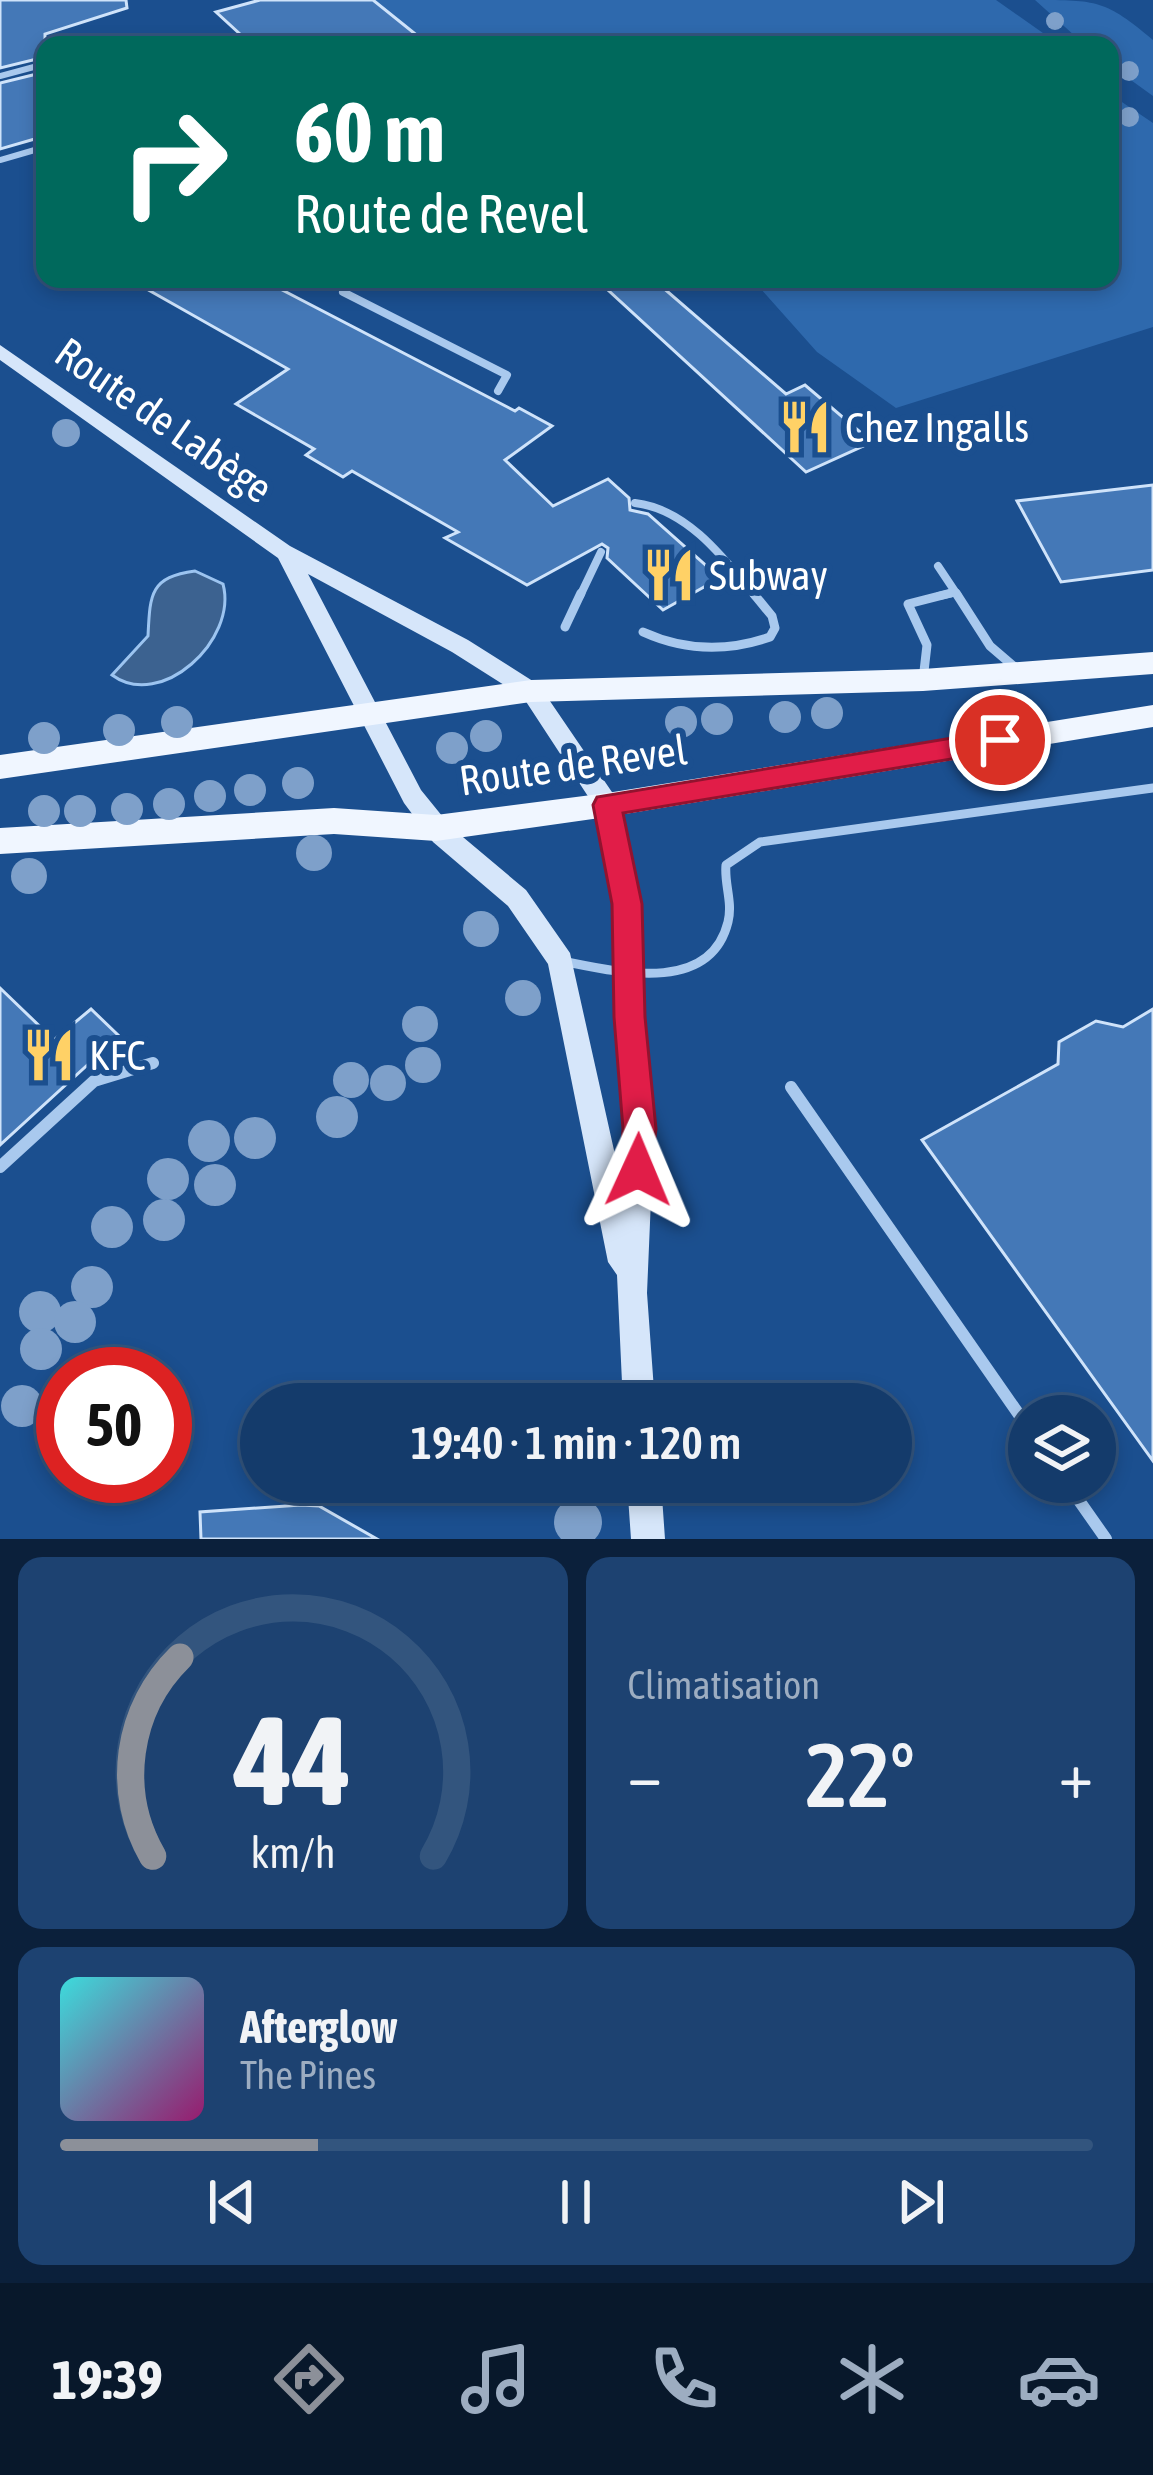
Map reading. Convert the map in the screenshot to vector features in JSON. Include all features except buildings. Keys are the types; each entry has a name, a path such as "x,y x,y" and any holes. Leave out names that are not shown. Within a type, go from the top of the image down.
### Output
{"main road":[{"name":"Route de Labège","path":"0,351 283,551 460,646 532,691"},
{"name":"Route de Labège","path":"283,551 320,606 367,716 436,828 502,882 535,920 561,961"},
{"name":"Route de Revel","path":"0,767 532,691 923,680 1153,663"},
{"path":"532,691 607,805 623,869 640,1129 631,1293 637,1383"},
{"name":"Route de Revel","path":"0,841 334,821 436,828 607,805 1153,716"},
{"path":"561,961 631,1293"},
{"path":"645,1503 648,1539"}],"lane":[{"path":"0,76 36,68"},
{"path":"0,160 36,150"},
{"path":"343,292 507,375 498,391"},
{"path":"635,503 652,501 670,512 718,554 772,616 775,628 770,638 755,644 712,647 670,646 643,632"},
{"path":"565,627 602,552"},
{"path":"938,566 990,646 1024,675"},
{"path":"923,680 927,645 908,604 952,593"},
{"path":"561,961 631,974 667,975 701,962 721,944 730,920 723,880 729,861 741,849 760,842 1153,788"},
{"path":"0,1167 94,1081 153,1063"},
{"path":"791,1088 1008,1399"},
{"path":"1081,1503 1106,1539"}],"shaded area":[{"path":"373,0 996,0 1047,36 418,36"},
{"path":"1035,0 1099,5 1153,40 1153,96 1119,71 1119,36 1075,36"},
{"path":"1119,100 1153,123 1153,327 896,408 817,352 760,288 1119,288"},
{"path":"195,571 223,584 225,605 207,647 173,677 152,684 131,684 112,675 148,636 155,590 169,578"}],"place":[{"name":"Chez Ingalls","path":"805,427"},
{"name":"Subway","path":"669,575"},
{"name":"KFC","path":"49,1055"}],"route":[{"path":"638,1170 640,1129 627,904 607,805 1000,740"}]}
